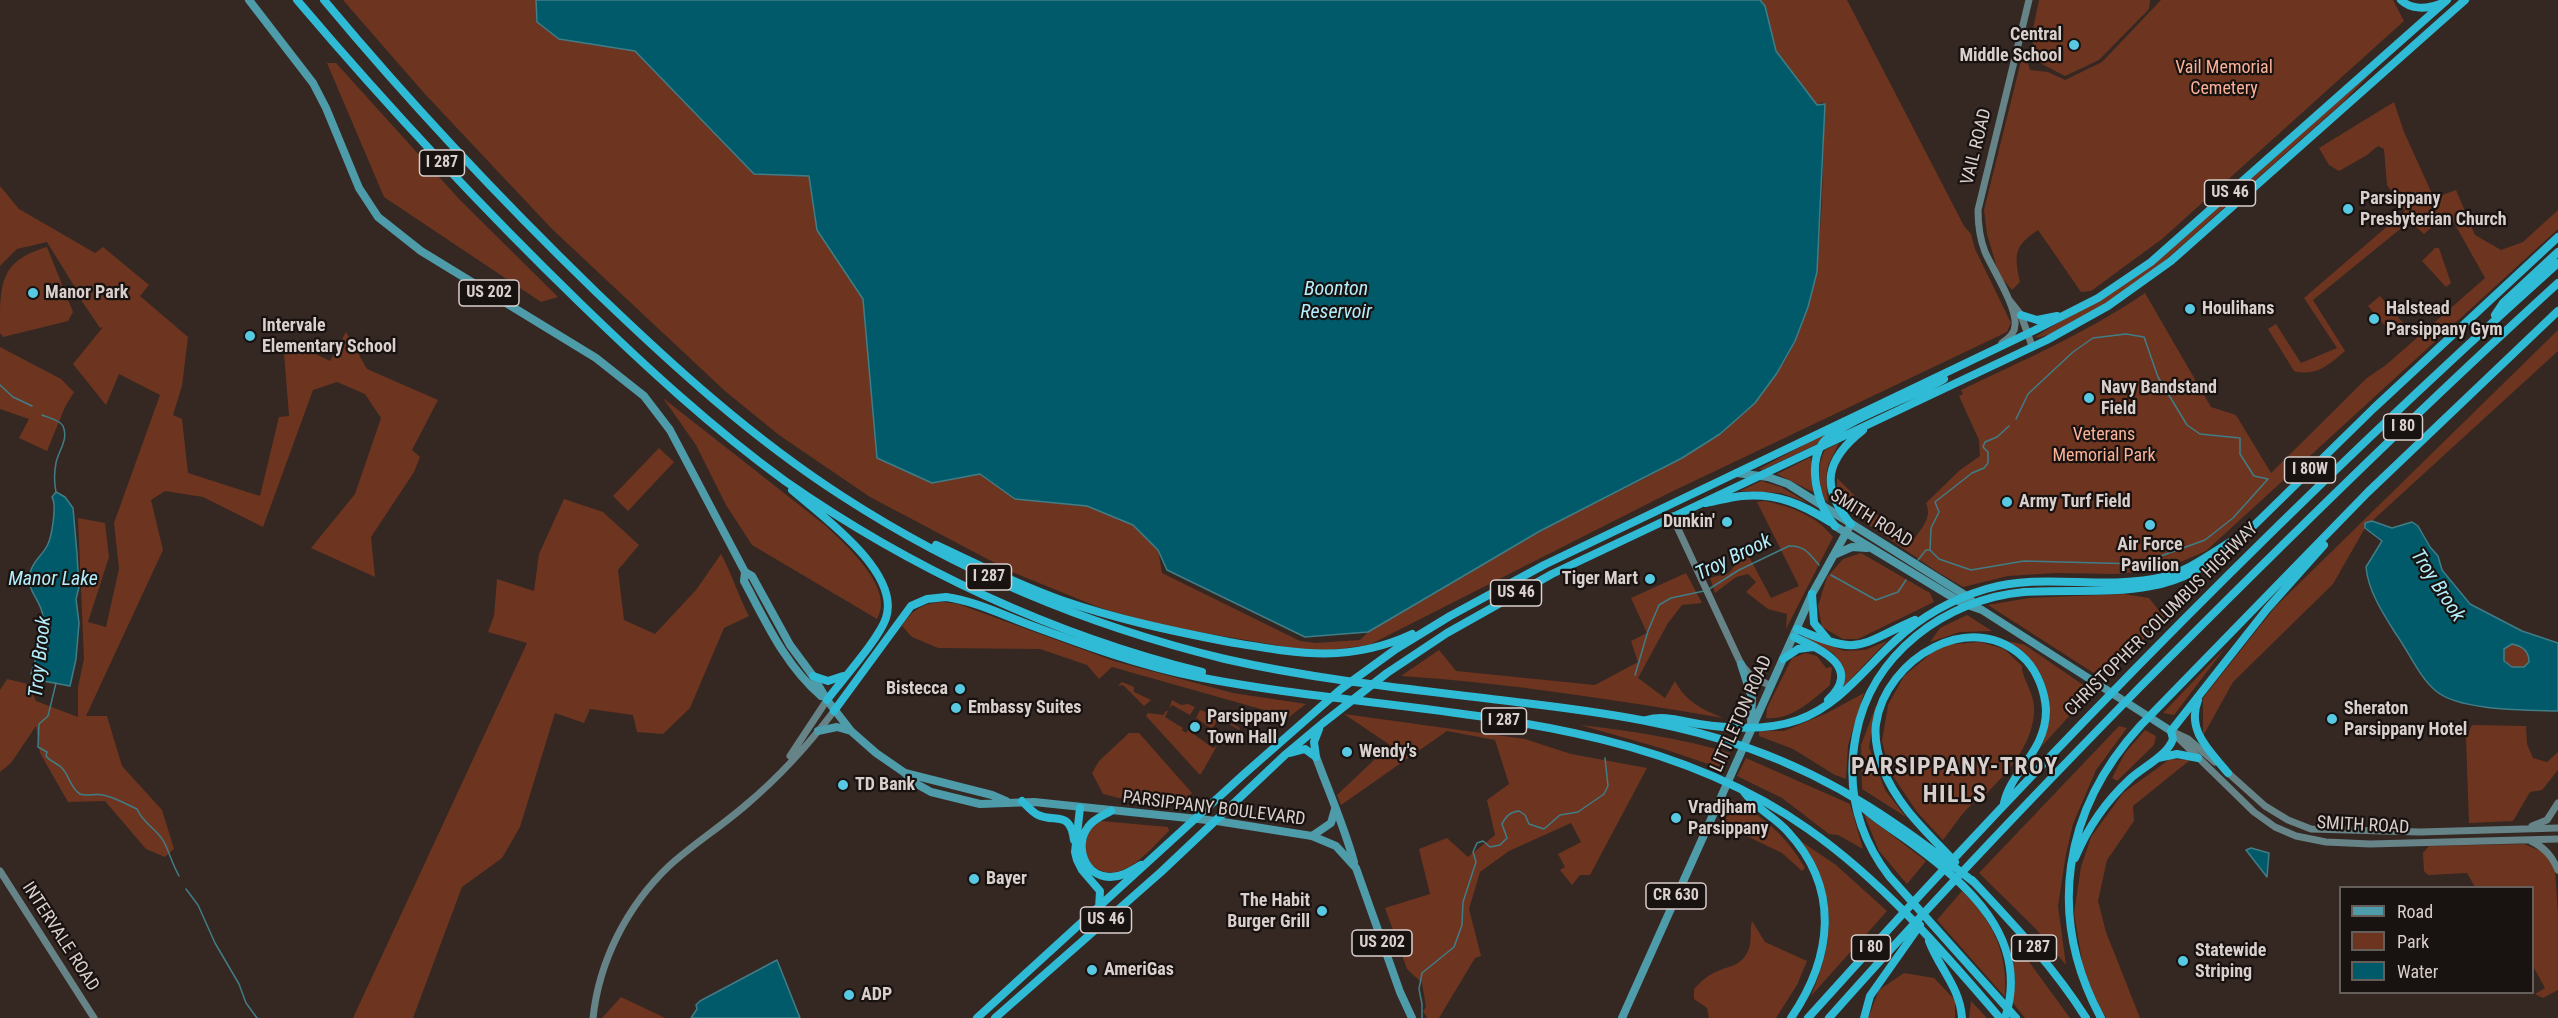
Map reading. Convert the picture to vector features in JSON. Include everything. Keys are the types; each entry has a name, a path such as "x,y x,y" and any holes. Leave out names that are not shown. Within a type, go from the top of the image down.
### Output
{"highway":[{"name":"I 287","path":"295,0 410,128 527,251 643,362 743,449 794,486 877,539 956,582 1021,612 1088,638 1164,662 1250,683 1311,694 1534,725 1662,755 1715,776 1738,787 1815,834 1852,862 1888,896 1997,1014"},
{"name":"I 287","path":"324,0 453,146 563,260 648,341 714,401 769,445 886,524 980,573 1102,623 1228,659 1332,678 1645,720 1752,749 1847,792 1900,825 1975,883 2003,911 2041,956 2086,1018"},
{"path":"2401,0 2408,6 2420,8 2445,2"},
{"name":"US 46","path":"995,1018 1217,821 1286,754 1387,673 1479,613 1552,574 2032,346 2108,306 2148,279 2464,0"},
{"name":"US 46","path":"977,1018 1341,689 1396,649 1450,616 1544,565 2083,307 2115,288 2157,258 2445,2"},
{"path":"2368,84 2415,34 2414,29"},
{"name":"I 80W","path":"2247,532 2374,408 2558,237"},
{"path":"2490,324 2503,303 2558,252"},
{"name":"CHRISTOPHER COLUMBUS HIGHWAY","path":"1808,1018 1961,849 2125,679 2326,479 2558,263"},
{"name":"CHRISTOPHER COLUMBUS HIGHWAY","path":"1829,1018 1973,860 2112,716 2389,441 2558,283"},
{"path":"2021,315 2041,320 2083,307"},
{"path":"2101,1018 2080,972 2072,941 2068,900 2070,870 2076,838 2089,801 2111,761 2130,736 2333,528 2448,414 2558,311"},
{"path":"1835,526 1822,506 1815,472 1817,455 1821,446 1837,431 1933,385 1974,359"},
{"path":"1851,524 1839,509 1832,495 1830,484 1833,465 1846,445 1875,421"},
{"path":"743,449 846,538 869,563 882,582 887,602 885,620 827,700"},
{"path":"1697,504 1742,496 1773,496 1801,504 1835,526"},
{"path":"886,524 1010,580 1098,612 1163,630 1292,652 1323,655 1366,650 1408,636 1450,616"},
{"path":"2070,870 2098,813 2131,778 2171,744 2174,739 2171,731 2268,609 2324,545 2333,528"},
{"path":"1796,633 1849,646 1868,644 1990,588 2035,582 2151,579 2180,571 2247,532"},
{"path":"2015,1017 1897,885 1871,850 1861,825 1854,797 1852,776 1857,731 1866,701 1876,682 1902,648 1927,627 1946,615 1976,602 2000,596 2035,591 2133,588 2165,583 2206,565 2232,547 2247,532"},
{"path":"1812,594 1814,623 1829,641"},
{"path":"834,711 911,606 921,600 940,597 960,599 1056,635 1181,673 1311,694"},
{"path":"1645,720 1661,716 1704,725 1741,728 1765,727 1798,720 1819,710 1839,696 1896,640 1938,610"},
{"path":"1796,633 1830,655 1836,662 1840,681 1834,694 1828,700 1798,720"},
{"path":"1975,883 1904,806 1887,779 1876,742 1878,714 1893,686 1915,660 1941,642 1970,636 1998,641 2022,656 2042,688 2046,708 2041,737 2029,761 2006,792 2003,806"},
{"path":"1783,659 1798,649 1815,647"},
{"path":"813,676 828,681 838,679 848,672"},
{"path":"2202,691 2194,712 2196,729 2202,742 2228,773"},
{"path":"1316,757 1314,737 1323,723"},
{"path":"1286,754 1305,749 1316,757"},
{"path":"2155,759 2176,754 2198,758"},
{"path":"1738,787 1753,803 1781,825 1800,847 1809,861 1821,892 1825,921 1821,957 1812,984 1791,1018"},
{"path":"1847,792 1864,809 1968,890 1988,914 2000,932 2009,962 2010,992 2004,1018"},
{"path":"1022,801 1038,815 1058,817 1066,821 1072,831 1080,867 1100,891 1099,908"},
{"path":"1075,849 1080,808"},
{"path":"1111,811 1091,822 1083,836 1083,856 1091,869 1105,876 1121,876 1156,855"},
{"path":"1864,1018 1870,996 1916,933 1927,910"},
{"path":"1929,940 1955,988 1962,1018"}],"main road":[{"name":"PARSIPPANY BOULEVARD","path":"249,0 313,83 326,108 359,188 378,217 421,251 596,358 644,396 670,430 745,572 752,576 790,645 813,676 834,711 851,731 876,753 905,773 913,782 931,792 964,801 994,804 1022,801 1217,821 1312,836 1336,846 1356,868 1411,1017"},
{"name":"SMITH ROAD","path":"1737,473 1759,475 1788,484 1968,597 1982,610 2171,731"},
{"name":"LITTLETON ROAD","path":"1622,1018 1812,594 1851,524"},
{"name":"SMITH ROAD","path":"1835,526 1962,603 1982,610"},
{"path":"1834,555 1852,547 1872,549"},
{"name":"PARSIPPANY BOULEVARD","path":"745,572 744,580 780,647 804,681 827,700"},
{"path":"1741,664 1752,703 1751,731"},
{"path":"818,731 837,727 851,731"},
{"path":"1316,757 1335,809 1341,819 1356,868"},
{"name":"PARSIPPANY BOULEVARD","path":"905,773 992,795 1006,801"},
{"path":"1312,836 1331,824 1335,809"}],"street":[{"name":"VAIL ROAD","path":"1996,349 2014,331 2015,318 1985,250 1978,210 2029,0"},
{"name":"VAIL ROAD","path":"2008,298 2021,315 2032,346"},
{"path":"1672,516 1741,664 1751,676 1771,686"},
{"path":"782,768 827,700"},
{"path":"593,1018 605,963 619,932 639,901 669,867 749,802 818,731 834,711"},
{"name":"SMITH ROAD","path":"2171,731 2245,805 2284,831 2313,840 2370,844 2558,839"},
{"name":"SMITH ROAD","path":"2171,731 2188,739 2271,810 2291,822 2311,829 2420,832 2558,828"},
{"path":"2519,829 2547,820 2558,803"},
{"path":"2529,840 2546,849 2558,870"},
{"name":"INTERVALE ROAD","path":"0,871 94,1018"}],"green space":[{"path":"343,0 536,0 537,22 559,39 635,51 754,173 809,176 817,230 863,299 877,458 932,483 980,474 1015,499 1087,506 1133,525 1158,550 1162,573 1300,641 1316,643 1360,640 1368,632 1518,544 1684,456 1718,433 1748,407 1774,377 1795,341 1813,286 1818,256 1825,104 1822,102 1817,105 1776,51 1765,6 1760,0 1847,0 1964,226 1971,234 1975,249 2011,323 2007,332 1669,493 1369,645 1315,652 1159,625 1098,607 1012,572 870,497 779,435 725,391 552,229 424,93"},
{"name":"Central Middle School","path":"2039,0 2150,0 2149,9 2099,60 2065,76 2042,64 2031,39"},
{"name":"Vail Memorial Cemetery","path":"2161,0 2393,0 2404,21 2162,239 2091,291 2081,292 2038,230 2020,246 2017,264 2020,282 2012,290 1999,275 1987,234 1984,210 2021,61 2028,63 2030,70 2048,72 2065,80 2102,62"},
{"path":"327,63 336,63 459,199 558,297 541,302 384,197"},
{"path":"2380,64 2343,102 2153,271 2075,321 2044,336 2035,337 2155,263"},
{"name":"Veterans Memorial Park","path":"2394,102 2404,132 2434,198 2456,190 2475,235 2501,250 2523,242 2558,210 2558,229 2206,551 2162,570 2115,574 2056,573 2008,576 1963,587 1866,523 1841,503 1837,478 1867,508 1915,538 1927,517 1926,503 1960,470 1980,456 1979,440 1959,396 1963,394 1961,390 2078,333 2145,293 2211,407 2236,415 2271,473 2367,378 2386,365 2485,278 2452,219 2434,225 2424,234 2410,221 2313,300 2345,351 2333,361 2316,371 2294,371 2268,329 2276,324 2301,363 2337,348 2304,298 2405,211 2387,185 2384,149 2378,146 2339,171 2329,165 2319,148"},
{"path":"0,186 19,209 95,253 103,247 149,285 140,296 188,337 182,386 173,415 182,419 188,473 260,496 279,417 289,416 284,353 289,341 330,361 346,332 367,369 438,400 412,450 420,457 414,472 371,537 375,577 311,548 355,494 381,418 365,394 337,382 313,390 263,527 203,497 165,491 151,500 163,550 86,716 107,716 122,766 162,810 174,849 165,857 146,849 105,801 68,802 40,753 36,726 11,763 0,772 0,690 7,679 28,684 36,701 78,717 78,687 84,659 78,518 105,523 109,557 88,622 106,627 119,569 114,523 160,395 119,374 106,405 73,364 103,327 100,328 75,291 76,289 47,242 17,249 0,266"},
{"name":"Manor Park","path":"47,247 73,312 68,321 3,337 0,333 1,300 6,276 11,267 20,259"},
{"path":"2435,248 2439,248 2451,283 2446,287 2422,261"},
{"path":"2380,296 2404,324 2392,334 2368,306"},
{"path":"2558,330 2558,351 2372,521 2365,523 2365,528 2333,584 2233,682 2203,736 2203,698 2275,607"},
{"path":"0,347 61,379 74,392 65,407 47,451 19,438 29,419 0,409"},
{"path":"663,398 826,526 852,551 869,572 880,594 881,607 877,619 752,545 726,505 696,445"},
{"path":"1829,431 1817,444 1762,470 1759,469"},
{"path":"1839,443 1828,465 1826,479 1828,502 1824,499 1821,487 1820,462 1825,450"},
{"path":"659,448 674,462 628,511 613,496"},
{"path":"1811,458 1813,492 1777,474"},
{"path":"1761,481 1781,487 1808,503 1781,493 1740,491"},
{"path":"564,499 603,512 639,545 618,570 624,620 655,634 696,590 721,554 749,616 724,628 690,708 663,734 637,732 633,715 590,709 584,723 555,713 520,827 502,858 462,887 413,1018 353,1018 527,643 488,632 494,616 497,579 534,591 539,554"},
{"path":"1764,501 1802,513 1819,523 1833,537 1786,629 1787,614 1768,609 1746,592 1756,582 1748,574 1736,577 1715,593 1710,578 1729,573 1746,551 1771,598 1799,586 1757,502"},
{"path":"1861,553 1930,593 1934,602 1858,639 1843,639 1822,627 1818,606 1827,577 1843,559"},
{"path":"1686,573 1702,603 1682,605 1668,623 1638,678 1665,698 1675,681 1689,700 1723,718 1522,688 1401,676 1439,650 1456,671 1595,685 1638,662 1631,641 1647,633 1631,598"},
{"path":"2124,594 2149,598 2165,618 2103,679 1988,605 2029,598"},
{"path":"944,602 958,604 1114,661 1233,693 1306,704 1289,717 1112,667 1099,679 1087,665 1040,649 938,648 912,637 902,626 919,608"},
{"path":"1967,615 1992,631 1960,632 1930,642 1940,628"},
{"path":"1804,635 1844,651 1865,650 1887,641 1843,687 1838,659 1833,653 1803,637"},
{"path":"2008,641 2025,645 2092,691 2042,746 2049,712 2043,678 2030,659"},
{"path":"1980,642 2004,649 2022,666 2033,699 2032,726 2023,748 2009,769 1984,796 1968,808 1943,840 1917,812 1889,770 1882,741 1888,705 1904,676 1941,645"},
{"path":"2512,644 2522,647 2527,652 2529,662 2524,667 2512,667 2504,661 2504,649"},
{"path":"2225,648 2174,715 2163,713"},
{"path":"1806,653 1817,656 1826,668 1832,667 1830,685 1809,703 1792,713 1766,718 1767,708 1792,658"},
{"path":"1122,682 1134,687 1134,692 1151,700 1144,706 1123,685 1118,686"},
{"path":"1864,693 1848,745 1846,779 1835,775 1793,749 1759,736 1759,731 1784,731 1827,713"},
{"path":"1172,700 1181,705 1188,704 1195,707 1190,715 1172,705 1169,709"},
{"path":"1877,703 1869,747 1885,790 1906,817 1862,789 1861,745"},
{"path":"1200,710 1206,712 1209,710 1240,728 1239,730 1219,718 1212,729 1196,718"},
{"path":"1168,711 1165,717 1183,728 1182,730 1186,733 1188,730 1213,748 1217,746 1201,774 1146,716 1148,713 1163,715"},
{"path":"1344,714 1525,739 1571,754 1647,768 1590,875 1580,875 1572,885 1560,870 1565,867 1558,854 1581,842 1571,823 1509,851 1480,872 1469,909 1481,956 1475,958 1439,1018 1427,1018 1423,1011 1426,1007 1422,983 1407,969 1385,908 1430,894 1419,849 1447,838 1468,857 1495,835 1487,800 1509,784 1495,740 1447,731 1341,805 1337,795 1390,745"},
{"path":"1580,725 1656,736 1730,753 1723,769"},
{"path":"2472,725 2526,726 2527,744 2533,758 2547,762 2558,752 2558,770 2542,790 2530,792 2513,821 2469,823 2466,738"},
{"path":"2119,726 2127,728 2096,770 2073,824 2066,854 2058,906 2066,965 2036,929 1979,873"},
{"path":"2145,730 2156,736 2154,745 2117,781 2112,778 2125,753"},
{"path":"1129,733 1139,733 1192,793 1185,801 1119,798 1103,794 1092,773 1099,761"},
{"path":"1746,758 1850,804 1863,849 1838,835 1829,834 1782,798 1737,776"},
{"path":"2170,759 2190,760 2133,806 2134,821 2107,860 2098,901 2106,932 2140,1018 2106,1018 2086,985 2074,913 2081,867 2091,837 2123,793"},
{"path":"1728,798 1752,811 1772,827 1790,846 1805,868 1802,871 1782,853 1732,829 1729,834 1717,826"},
{"path":"1864,814 1926,861 1907,884 1879,851"},
{"path":"1101,821 1168,827 1169,831 1134,864 1114,872 1104,872 1089,862 1086,853 1090,827"},
{"path":"1799,840 1836,865 1887,911 1811,996 1825,955 1829,916 1820,879"},
{"path":"2524,844 2541,851 2549,858 2555,870 2558,916 2558,990 2543,998 2535,994 2545,988 2534,968 2534,886 2474,886 2467,873 2428,875 2424,871 2423,853 2429,846"},
{"path":"1962,891 1982,914 1996,939 2004,966 2005,997 1937,920"},
{"path":"1752,921 1765,942 1807,961 1797,985 1776,1018 1709,1018 1707,1008 1694,999 1694,989 1709,975 1736,964 1744,958 1750,945"},
{"path":"2019,948 2070,1018 2025,1018 2013,1003 2015,977 2012,952"},
{"path":"1904,973 1934,978 1955,1000 1955,1018 1868,1018 1879,990"},
{"path":"621,997 661,1016 665,1018 602,1018"},
{"path":"1971,1001 1987,1018 1969,1018"}],"water":[{"name":"Boonton Reservoir","path":"536,0 1760,0 1765,6 1776,51 1817,105 1825,104 1817,272 1808,307 1795,341 1777,373 1755,403 1720,434 1682,458 1540,531 1368,632 1305,637 1167,570 1158,550 1133,525 1087,506 1015,499 980,474 932,483 877,458 863,299 817,230 809,176 754,174 635,51 559,39 537,22"},
{"name":"Manor Lake","path":"56,492 65,497 73,508 77,554 79,587 76,599 79,623 76,659 70,686 38,680 31,674 41,637 43,616 29,579 33,565 49,542 54,514 52,497"},
{"path":"2372,521 2392,528 2412,522 2418,526 2438,556 2442,570 2470,604 2522,631 2558,643 2558,711 2512,710 2477,706 2447,698 2436,691 2419,672 2373,594 2366,567 2382,541 2365,528 2365,523","holes":["2512,644 2525,650 2528,655 2529,662 2524,667 2512,667 2504,661 2504,649"]},
{"path":"2251,848 2269,853 2267,877 2246,850"},
{"path":"777,960 800,1018 691,1018 700,1001"}],"waterway":[{"name":"Troy Brook","path":"1930,550 1939,559 1971,570 2024,561 2139,564 2205,540 2233,518 2268,479 2254,476 2240,454 2240,438 2200,434 2187,425 2158,377 2144,337 2126,334 2093,338 2073,352 2028,394 2016,419"},
{"name":"Troy Brook","path":"0,385 13,397 32,406"},
{"name":"Troy Brook","path":"42,415 59,422 65,431 55,467 56,492"},
{"name":"Troy Brook","path":"1918,560 1926,550 1930,550 1931,528 1939,512 1935,502 1972,473 1984,468 1988,463 1988,452 1983,447 1985,442 1997,437 2009,426"},
{"name":"Troy Brook","path":"1709,589 1739,570 1789,546 1803,549 1819,565"},
{"name":"Troy Brook","path":"1831,575 1876,600 1898,592 1906,580"},
{"name":"Troy Brook","path":"1635,675 1648,631 1659,605 1671,598 1704,591"},
{"name":"Troy Brook","path":"56,683 48,716 39,724 38,747 47,752 46,756 64,770 80,794 107,796 137,809 162,839 179,876"},
{"name":"Troy Brook","path":"1422,1018 1419,989 1422,973 1454,947 1462,925 1463,902 1476,862 1473,852 1477,843 1483,841 1490,847 1500,845 1507,838 1502,824 1513,812 1519,811 1525,815 1529,824 1544,829 1560,815 1578,812 1604,794 1608,786 1605,758"},
{"name":"Troy Brook","path":"186,889 198,905 215,943 239,984 246,1003 257,1018"}],"place":[{"name":"Central Middle School","path":"2074,45"},
{"name":"Parsippany Presbyterian Church","path":"2348,209"},
{"name":"Manor Park","path":"33,293"},
{"name":"Houlihans","path":"2190,309"},
{"name":"Halstead Parsippany Gym","path":"2374,319"},
{"name":"Intervale Elementary School","path":"250,336"},
{"name":"Navy Bandstand Field","path":"2089,398"},
{"name":"Army Turf Field","path":"2007,502"},
{"name":"Dunkin'","path":"1727,522"},
{"name":"Air Force Pavilion","path":"2150,525"},
{"name":"Tiger Mart","path":"1650,579"},
{"name":"Bistecca","path":"960,689"},
{"name":"Embassy Suites","path":"956,708"},
{"name":"Sheraton Parsippany Hotel","path":"2332,719"},
{"name":"Parsippany Town Hall","path":"1195,727"},
{"name":"Wendy's","path":"1347,752"},
{"name":"TD Bank","path":"843,785"},
{"name":"Vradjham Parsippany","path":"1676,818"},
{"name":"Bayer","path":"974,879"},
{"name":"The Habit Burger Grill","path":"1322,911"},
{"name":"Statewide Striping","path":"2183,961"},
{"name":"AmeriGas","path":"1092,970"},
{"name":"ADP","path":"849,995"}],"district":[{"name":"PARSIPPANY-TROY HILLS","path":"1955,782"}]}
